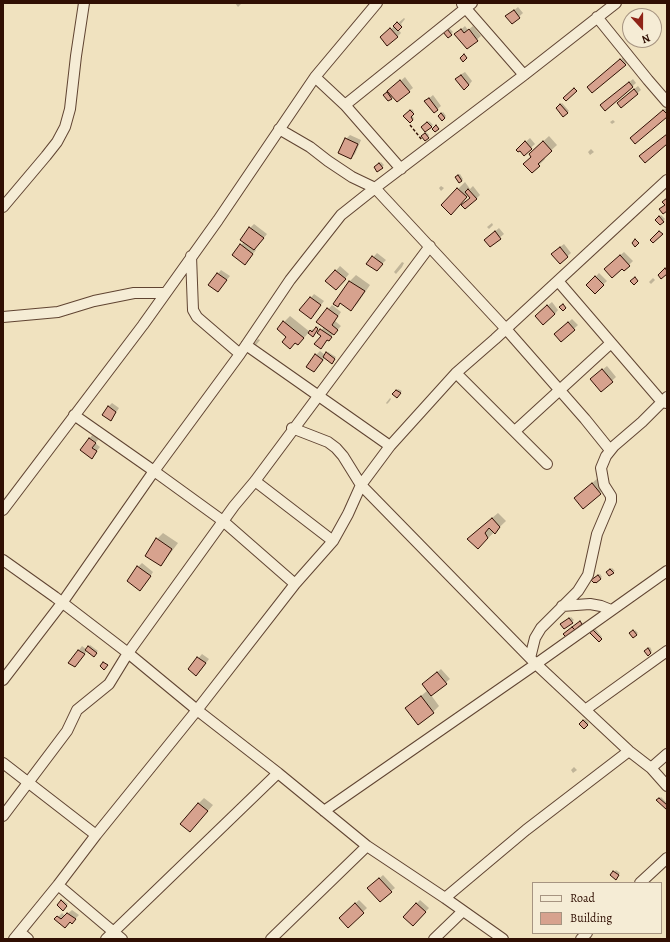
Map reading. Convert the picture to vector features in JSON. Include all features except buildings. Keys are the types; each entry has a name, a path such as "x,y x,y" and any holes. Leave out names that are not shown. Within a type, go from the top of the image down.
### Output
{"street":[{"path":"3,207 57,142 65,127 70,109 84,3"},
{"path":"3,510 143,325 221,215 315,77 377,3"},
{"path":"3,680 62,603 154,471 240,354 290,280 342,215 616,3"},
{"path":"345,105 399,63 467,5 524,75"},
{"path":"597,17 667,102"},
{"path":"315,77 345,105 401,169"},
{"path":"279,129 310,147 352,177 375,188 506,329 585,419 610,450"},
{"path":"28,939 17,936 96,835 198,710 294,584 333,541 348,514 361,485 390,446 456,373 506,329 667,180"},
{"path":"3,816 67,731 77,710 109,684 128,653 223,521 430,246"},
{"path":"191,256 193,310 197,317 240,354"},
{"path":"533,661 535,638 541,628 578,591 588,575 597,534 611,501 611,496 604,485 602,468 610,450 665,401 611,343 558,281"},
{"path":"3,317 58,312 94,301 134,293 165,293"},
{"path":"515,432 611,343"},
{"path":"246,345 390,446"},
{"path":"456,373 547,464"},
{"path":"74,415 223,521 294,584"},
{"path":"292,428 328,442 336,448 361,485 533,661 629,750 651,768 667,786"},
{"path":"255,480 333,541"},
{"path":"3,560 128,653 367,846 503,939"},
{"path":"324,811 533,661 667,571"},
{"path":"562,606 590,604 611,610"},
{"path":"585,710 667,651"},
{"path":"445,898 526,830 629,750"},
{"path":"651,768 667,754"},
{"path":"3,763 96,835"},
{"path":"109,935 278,773"},
{"path":"271,939 367,846"},
{"path":"641,882 667,858"},
{"path":"58,885 109,935 122,939"},
{"path":"434,939 463,911"}],"path":[{"path":"410,125 429,147"}]}
